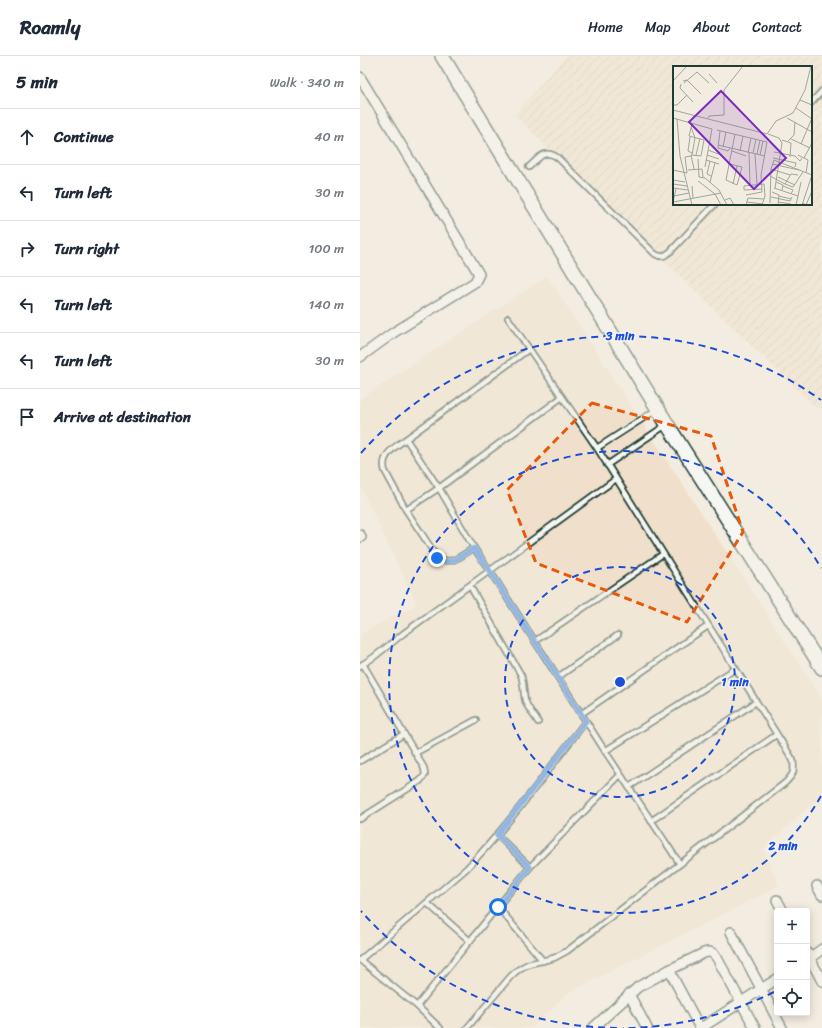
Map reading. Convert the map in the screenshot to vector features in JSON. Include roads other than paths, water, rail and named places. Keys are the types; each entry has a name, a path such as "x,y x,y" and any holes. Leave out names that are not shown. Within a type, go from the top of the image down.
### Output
{"street":[{"path":"442,56 667,424 822,668"},
{"path":"360,77 364,92 479,274 475,282 393,333 360,357"},
{"path":"817,886 822,895"},
{"path":"777,900 781,908"},
{"path":"731,932 782,1028"},
{"path":"810,956 822,949"},
{"path":"593,1028 629,994 647,981 710,951 714,953 717,958 754,1028"},
{"path":"810,960 822,981"},
{"path":"669,970 700,1028 776,980"},
{"path":"629,994 647,1028"}],"lane":[{"path":"812,102 822,91"},
{"path":"530,168 543,155 548,153 558,158 655,254 660,257 665,256 670,252 714,205"},
{"path":"467,1028 511,976 519,969 528,964 554,958 567,951 785,783 792,776 795,769 793,760 597,448 508,318"},
{"path":"474,548 447,562 437,558 406,510 383,465 389,452 529,349"},
{"path":"406,510 439,488 562,397"},
{"path":"597,448 658,409"},
{"path":"607,464 667,424"},
{"path":"406,439 439,488 474,548 620,775 680,864"},
{"path":"360,819 420,781 424,775 424,768 362,665 616,479"},
{"path":"535,641 663,554"},
{"path":"470,586 521,674 524,683 523,693 525,702 538,722"},
{"path":"582,714 708,626"},
{"path":"558,677 618,635"},
{"path":"605,751 735,669"},
{"path":"629,788 756,702"},
{"path":"415,753 476,720"},
{"path":"440,1028 417,1006 360,960 466,869 497,835 586,721"},
{"path":"360,761 404,734"},
{"path":"651,821 776,735"},
{"path":"417,1006 530,867 620,775"},
{"path":"497,835 530,867"},
{"path":"427,903 470,941"},
{"path":"498,907 542,961"}]}
